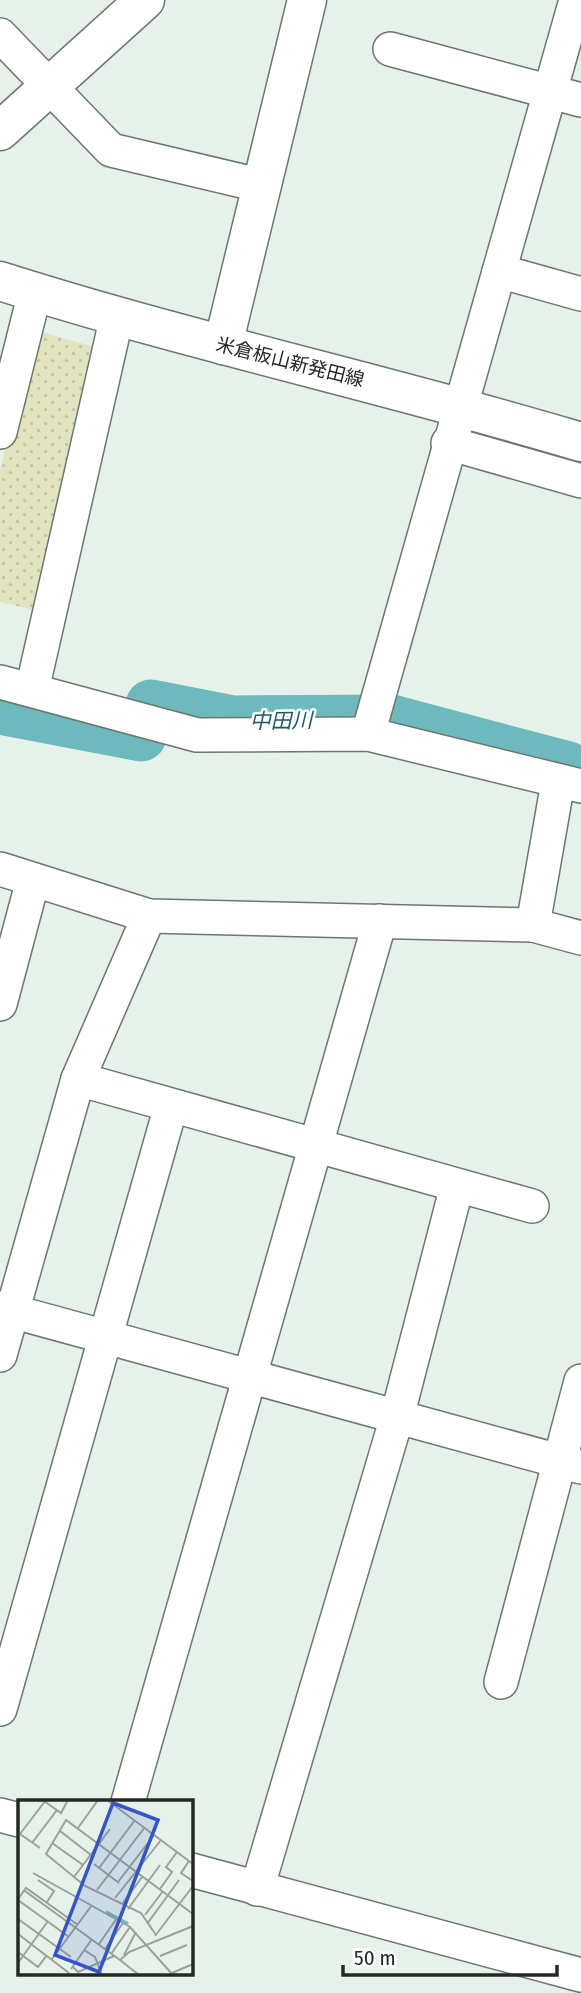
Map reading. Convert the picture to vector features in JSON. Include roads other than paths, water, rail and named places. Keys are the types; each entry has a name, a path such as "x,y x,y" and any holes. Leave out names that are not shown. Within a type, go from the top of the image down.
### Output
{"main road":[{"path":"0,131 145,0"},
{"path":"223,345 307,0"},
{"name":"米倉板山新発田線","path":"17,286 223,345 460,406 581,442"}],"street":[{"path":"368,734 448,443 499,271 566,96 576,0"},
{"path":"0,35 48,88 111,150 263,186"},
{"path":"390,49 566,96"},
{"path":"499,271 581,294"},
{"path":"0,432 17,286"},
{"path":"32,690 117,316"},
{"path":"448,443 581,481"},
{"path":"0,682 197,735 368,734 570,784 533,925"},
{"path":"0,869 149,916 533,925 581,938"},
{"path":"0,1004 33,880"},
{"path":"0,1355 6,1309 78,1079 149,916"},
{"path":"129,1800 380,921"},
{"path":"78,1079 316,1148 531,1206"},
{"path":"0,1709 171,1106"},
{"path":"257,1889 397,1417 457,1186"},
{"path":"6,1309 570,1464"},
{"path":"500,1682 570,1464 581,1381"},
{"path":"0,1815 18,1821"},
{"path":"192,1870 581,1975"}],"waterway":[{"name":"中田川","path":"0,709 141,736 151,705 233,721 391,720 568,767"}]}
